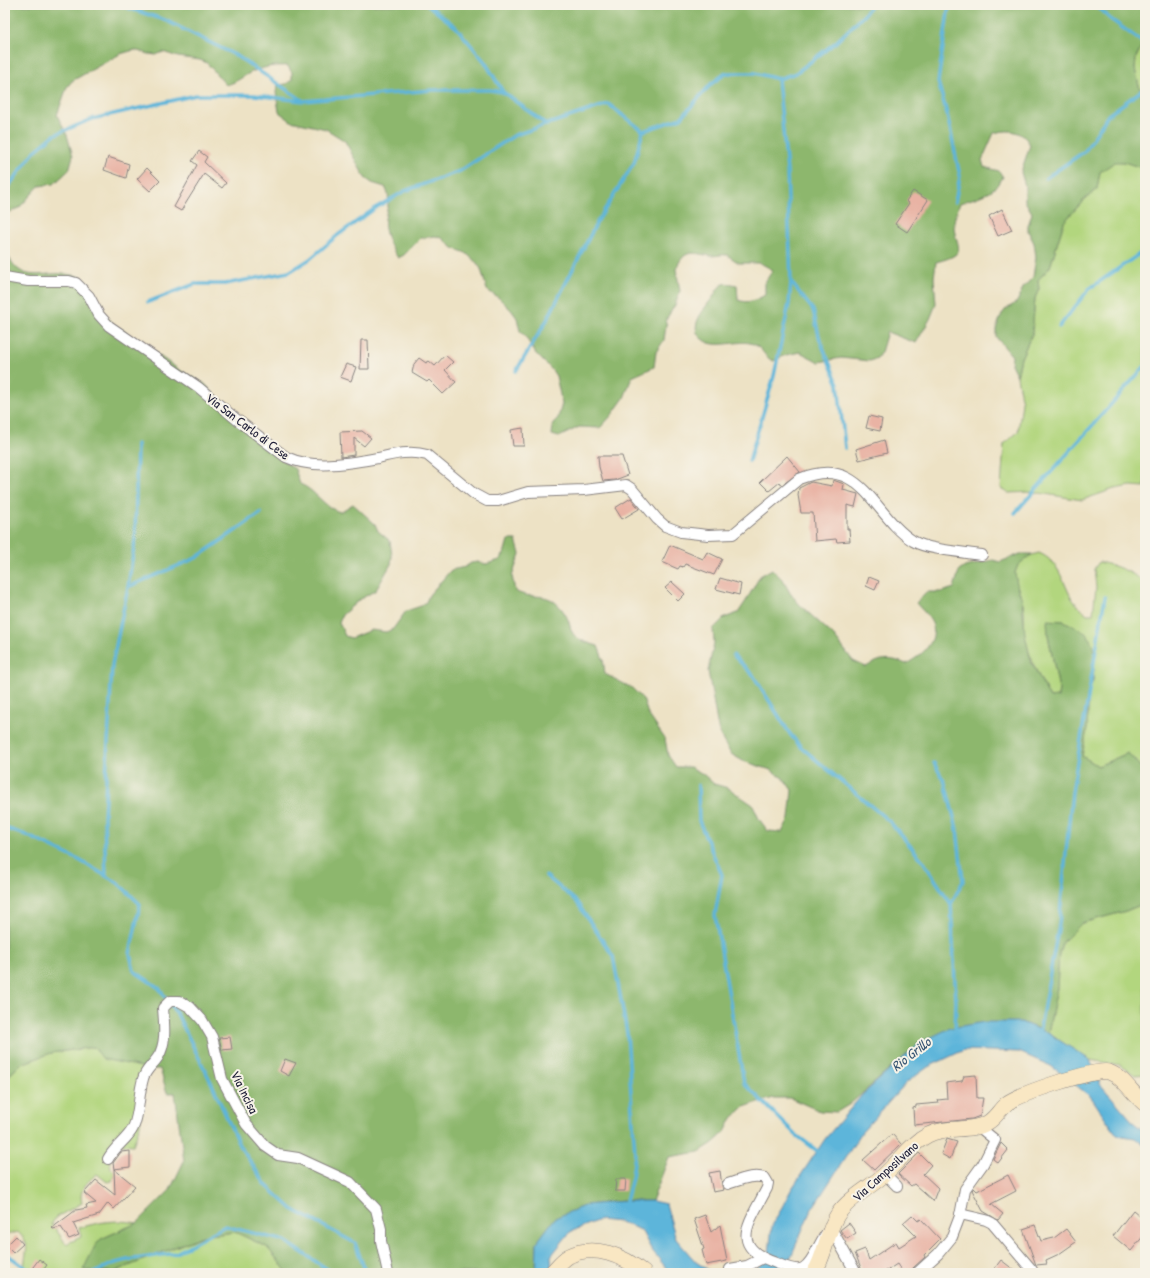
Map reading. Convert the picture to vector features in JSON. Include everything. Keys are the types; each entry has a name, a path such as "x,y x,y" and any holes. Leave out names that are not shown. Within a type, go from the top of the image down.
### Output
{"street":[{"name":"Via San Carlo di Cese","path":"5,277 28,281 69,281 76,283 89,296 99,315 109,326 198,387 236,419 286,457 304,464 346,464 392,455 417,452 427,455 474,494 487,501 493,502 528,492 584,490 626,485 632,488 657,519 665,526 681,532 708,535 733,534 788,486 809,475 827,473 846,476 873,499 898,530 915,542 944,550 982,555"},
{"name":"Via Incisa","path":"108,1160 112,1152 132,1129 137,1116 143,1078 149,1066 159,1056 164,1040 163,1008 170,1000 179,1000 190,1007 202,1020 212,1037 222,1079 246,1124 265,1146 278,1155 298,1158 350,1182 376,1209 381,1229 381,1241 388,1273"},
{"path":"975,1126 987,1124 996,1117 1006,1104 1028,1091 1095,1072 1108,1072 1122,1079 1145,1104"},
{"path":"917,1273 945,1247 957,1228 965,1189 984,1164 995,1140 975,1126"},
{"name":"Via Camposilvano","path":"814,1273 826,1247 831,1228 838,1214 884,1174 915,1142 929,1134 948,1129 975,1126"},
{"path":"884,1174 897,1186"},
{"name":"Via Camposilvano","path":"728,1184 752,1177 765,1178 768,1183 747,1230 747,1243 750,1249 763,1258 794,1269 799,1269 809,1264 822,1239 831,1228"},
{"path":"960,1214 986,1220 992,1223 1030,1271"},
{"path":"831,1228 856,1273"},
{"path":"551,1273 564,1259 579,1252 606,1252 624,1258 644,1273"},
{"path":"730,1269 747,1266 763,1258"}],"green space":[{"path":"5,5 1145,5 1145,39 1136,57 1135,69 1145,111 1145,169 1124,162 1115,162 1100,172 1097,189 1083,201 1064,222 1050,267 1038,280 1039,289 1035,298 1032,334 1021,358 1017,376 1011,364 1012,356 996,337 996,329 1005,310 1017,302 1023,288 1033,277 1036,257 1034,243 1028,231 1032,213 1025,201 1025,186 1021,172 1030,145 1024,136 1015,132 1005,131 994,133 982,160 984,167 999,171 1003,177 990,191 979,197 960,203 955,216 954,224 958,252 954,256 936,262 934,278 936,304 930,319 916,343 887,332 881,352 877,358 870,361 841,358 819,362 800,352 786,355 773,361 754,344 744,342 713,344 707,342 698,334 696,329 697,323 702,312 719,288 726,284 737,285 738,300 745,302 755,300 765,295 765,282 773,270 760,263 739,263 727,255 711,256 694,253 686,255 679,262 676,269 680,291 675,305 667,318 664,340 656,352 654,367 632,377 624,398 600,428 579,427 559,437 552,435 553,423 558,418 562,404 556,376 536,354 525,336 520,331 517,318 512,311 499,298 487,290 481,269 477,263 466,253 453,248 442,238 435,236 421,238 404,255 398,258 390,244 385,229 388,198 385,187 372,183 365,178 345,141 326,129 291,121 279,112 276,92 278,85 286,84 292,80 292,73 288,66 266,67 226,85 207,63 200,60 178,57 163,52 156,55 134,50 120,54 72,81 67,87 57,115 67,135 73,156 69,170 54,184 39,186 19,208 5,214"},
{"path":"1145,39 1145,111 1135,69 1136,58"},
{"path":"1115,161 1124,162 1145,169 1145,487 1131,486 1114,489 1082,500 1033,492 1008,493 1001,488 1004,444 1018,432 1022,403 1017,377 1021,358 1032,334 1035,298 1039,289 1038,280 1050,267 1064,222 1083,201 1097,189 1100,171"},
{"path":"5,250 11,261 23,272 38,275 66,274 81,278 90,287 112,323 181,371 205,384 220,401 234,411 254,440 295,469 300,484 311,490 334,510 340,512 353,504 375,524 378,531 390,541 392,556 391,564 376,590 359,600 342,615 339,622 345,636 351,638 371,630 386,632 393,629 406,611 421,606 426,602 429,595 451,570 465,567 471,563 478,562 486,564 500,560 504,554 508,540 516,540 520,554 512,576 515,591 521,594 544,597 555,602 565,615 574,635 586,642 598,646 603,659 605,674 632,688 643,699 648,714 665,739 668,755 676,767 690,767 703,774 714,784 728,788 753,805 759,819 768,831 782,832 789,819 792,790 784,779 771,770 743,761 731,754 723,741 718,728 708,671 714,643 713,629 724,618 738,613 760,576 772,569 783,580 790,593 800,605 834,636 853,661 866,667 881,660 895,660 906,664 926,649 930,644 934,633 932,623 916,603 926,592 941,592 954,588 959,571 965,567 993,560 1000,562 1020,554 1032,554 1018,565 1015,573 1018,590 1022,598 1025,635 1031,661 1050,698 1058,697 1059,689 1048,635 1047,620 1064,621 1088,635 1095,653 1093,681 1089,690 1087,729 1082,756 1098,766 1128,753 1145,772 1145,903 1126,911 1082,923 1062,943 1059,953 1057,988 1048,1033 1021,1022 921,1042 850,1104 837,1112 820,1111 790,1098 774,1098 744,1107 732,1118 725,1132 713,1143 699,1152 669,1157 652,1201 624,1201 586,1205 537,1242 536,1273 288,1273 267,1247 235,1232 202,1236 114,1272 83,1270 95,1246 101,1239 137,1223 170,1190 184,1161 175,1093 167,1093 160,1069 151,1069 103,1059 94,1047 51,1053 21,1064 5,1079"},
{"path":"1039,553 1051,561 1059,571 1072,598 1087,614 1093,614 1096,587 1094,569 1099,562 1124,570 1145,583 1145,772 1128,753 1098,766 1082,756 1087,729 1089,690 1093,681 1095,653 1088,635 1064,621 1056,621 1048,635 1059,689 1058,697 1050,698 1039,676 1027,644 1024,631 1023,604 1016,583 1015,573 1021,562 1032,555"},
{"path":"1145,903 1145,1074 1135,1075 1120,1065 1090,1060 1048,1033 1057,988 1059,953 1062,943 1082,923 1126,911"},
{"path":"94,1047 151,1069 145,1078 140,1125 133,1145 114,1143 108,1151 111,1169 115,1172 112,1181 107,1182 97,1174 85,1186 81,1194 82,1203 55,1218 52,1224 66,1244 81,1237 79,1228 108,1222 122,1221 137,1223 101,1239 114,1272 202,1236 235,1232 267,1247 288,1273 24,1273 27,1248 26,1242 18,1232 8,1234 5,1238 5,1079 21,1064 51,1053"}],"water":[{"name":"Rio Grillo","path":"984,1022 1021,1022 1048,1033 1090,1060 1100,1084 1135,1124 1145,1131 1145,1146 1135,1138 1117,1135 1091,1097 1051,1066 1019,1052 964,1050 928,1067 906,1083 862,1132 810,1212 784,1273 746,1273 759,1267 769,1253 772,1226 791,1190 825,1139 862,1095 921,1042 950,1028"},
{"path":"624,1201 652,1201 666,1204 676,1239 696,1262 713,1273 670,1273 651,1249 641,1230 620,1222 599,1220 570,1232 551,1256 552,1273 536,1273 537,1242 555,1218 586,1205"}],"building":[{"path":"199,151 207,157 204,162 226,183 222,188 204,174 181,211 174,207 197,165 192,161"},
{"path":"108,157 129,164 126,178 104,170"},
{"path":"147,168 160,181 150,191 137,179"},
{"path":"913,191 928,200 907,232 895,224 909,203 906,201"},
{"path":"1002,209 1012,230 998,236 989,216"},
{"path":"361,340 368,340 369,369 360,369"},
{"path":"445,355 453,362 445,370 456,382 443,394 429,380 427,382 412,373 414,364 419,358 426,363 429,361 435,366"},
{"path":"346,364 356,367 351,381 340,377"},
{"path":"869,416 882,419 880,431 866,428"},
{"path":"523,428 524,446 513,446 511,430"},
{"path":"362,431 371,438 364,446 354,438 354,455 341,457 340,432"},
{"path":"884,440 887,453 859,460 856,449"},
{"path":"598,456 622,456 628,475 615,480 603,481"},
{"path":"787,456 800,472 782,485 780,482 769,491 760,482"},
{"path":"833,480 844,484 843,490 858,494 855,507 847,505 847,529 849,529 850,541 837,542 836,539 815,541 813,513 801,513 798,495 799,488 811,482 832,486"},
{"path":"631,498 639,509 622,519 615,508"},
{"path":"670,545 703,559 707,552 722,559 714,575 685,564 683,567 680,566 678,569 662,562"},
{"path":"869,577 879,581 875,590 866,586"},
{"path":"720,578 741,584 739,595 716,589"},
{"path":"672,582 685,594 678,601 665,588"},
{"path":"230,1037 232,1049 222,1050 219,1038"},
{"path":"285,1059 296,1063 289,1076 280,1071"},
{"path":"976,1075 977,1098 983,1098 980,1116 972,1119 914,1125 913,1108 916,1107 916,1105 939,1103 938,1100 947,1099 946,1083 962,1081 964,1076"},
{"path":"892,1134 901,1144 874,1170 863,1160"},
{"path":"947,1139 957,1142 950,1159 941,1154"},
{"path":"1001,1143 1008,1150 998,1163 993,1159"},
{"path":"130,1151 130,1167 114,1169 113,1163 121,1152"},
{"path":"919,1153 931,1165 923,1174 938,1188 933,1201 914,1184 911,1186 898,1174"},
{"path":"114,1169 135,1186 114,1209 108,1203 99,1215 73,1223 79,1235 69,1239 61,1227 52,1228 76,1210 87,1208 86,1205 96,1203 84,1193 96,1180 115,1195"},
{"path":"720,1171 724,1190 713,1192 709,1173"},
{"path":"1008,1175 1016,1191 991,1204 1003,1214 998,1220 983,1211 972,1190 974,1188 977,1191"},
{"path":"616,1179 626,1179 625,1191 615,1191"},
{"path":"1133,1210 1145,1220 1145,1234 1131,1251 1113,1236"},
{"path":"705,1215 711,1232 720,1225 727,1261 706,1265 702,1250 704,1249 694,1219"},
{"path":"912,1215 918,1221 921,1219 940,1239 924,1255 925,1257 913,1268 910,1273 903,1273 897,1264 883,1273 863,1273 855,1253 865,1249 869,1260 896,1242 899,1247 916,1236 903,1223"},
{"path":"849,1223 856,1233 847,1239 840,1230"},
{"path":"1035,1225 1041,1241 1054,1238 1066,1229 1076,1242 1059,1254 1046,1260 1047,1264 1036,1265 1023,1229"},
{"path":"16,1236 23,1244 13,1253 6,1246"},
{"path":"39,1259 47,1265 41,1273 33,1267"},
{"path":"1001,1260 1018,1273 991,1273"}],"waterway":[{"path":"119,5 165,20 237,56 302,100"},
{"path":"428,5 456,27 485,62 503,92 547,125"},
{"path":"148,302 195,284 225,284 289,272 310,259 338,235 377,207 405,191 460,171 515,135 608,104 643,131 681,118 711,84 726,73 755,73 778,79 796,73 836,42 864,15 871,5"},
{"path":"949,5 938,82 947,114 960,176 955,202"},
{"path":"1096,5 1109,18 1145,44"},
{"path":"749,461 774,376 789,304 791,282 787,171 778,79"},
{"path":"1046,178 1085,151 1108,115 1145,88"},
{"path":"5,191 35,151 54,135 92,119 196,95 254,95 303,101 432,90 490,90 503,92"},
{"path":"516,371 547,320 597,222 634,163 643,131"},
{"path":"1059,327 1089,289 1145,250"},
{"path":"791,282 813,310 820,340 838,384 845,448"},
{"path":"1015,513 1145,366"},
{"path":"106,876 104,818 112,665 128,587 135,540 137,444"},
{"path":"128,587 196,558 261,513"},
{"path":"1039,1033 1059,924 1072,792 1105,597"},
{"path":"733,655 753,675 790,734 801,747 890,822 923,861 951,904 956,1001 955,1031"},
{"path":"934,763 945,783 957,829 963,881 951,904"},
{"path":"698,785 699,821 722,875 715,915 744,1083 795,1134 820,1153"},
{"path":"5,828 26,835 79,860 118,883 140,904 130,954 134,971 159,988 178,1016 212,1084 239,1145 266,1185 292,1209 355,1243 366,1273"},
{"path":"546,876 576,901 613,956 627,1033 635,1154 632,1178 625,1205"},
{"path":"94,1273 112,1264 127,1260 176,1253 225,1226 285,1241 333,1273"},
{"path":"5,1253 33,1273"}]}
